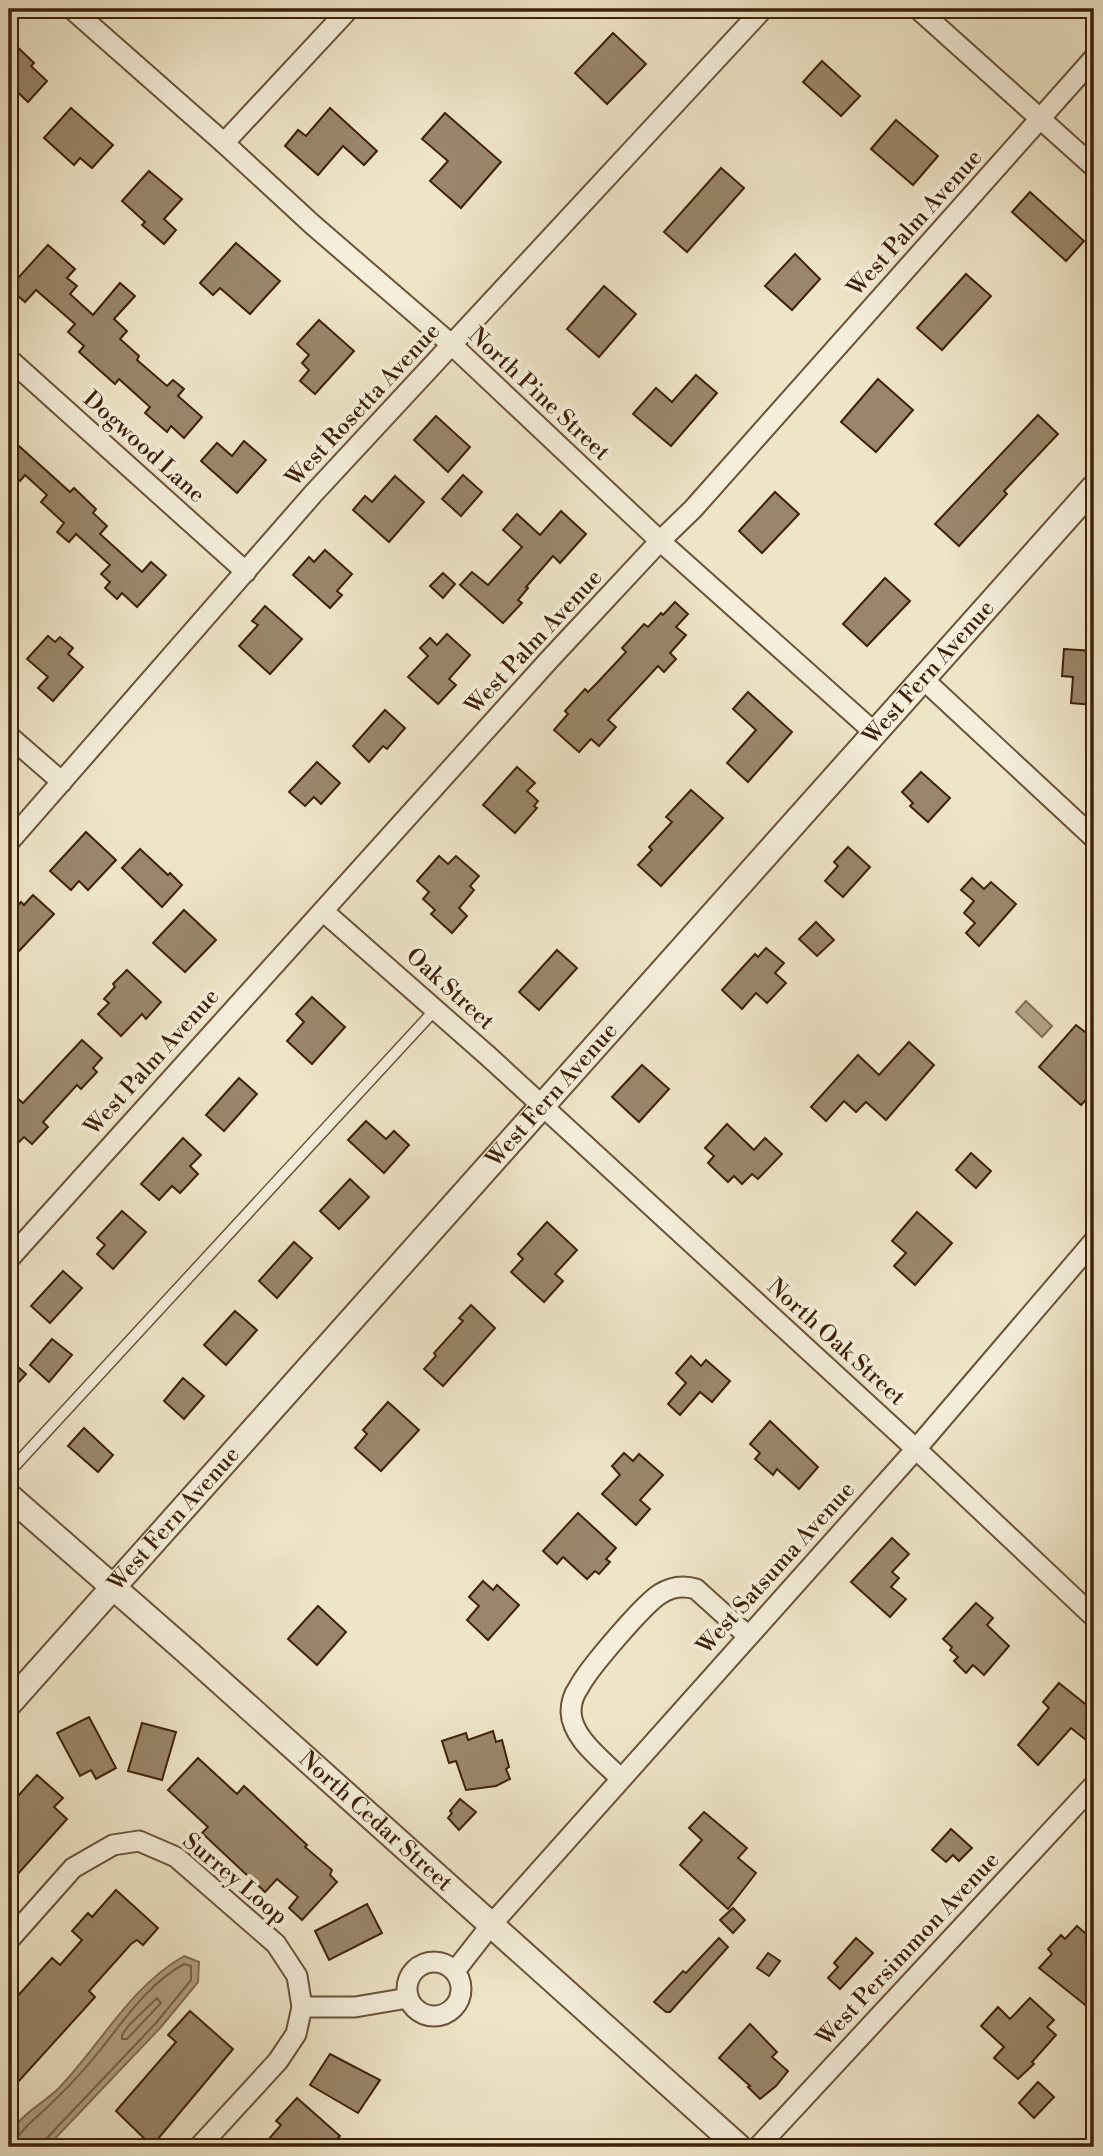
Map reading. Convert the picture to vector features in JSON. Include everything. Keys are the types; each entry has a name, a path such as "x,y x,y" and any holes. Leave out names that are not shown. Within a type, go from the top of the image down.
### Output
{"street":[{"name":"North Pine Street","path":"72,9 225,143 313,225 452,345 660,541 874,733"},
{"path":"225,143 349,9"},
{"name":"West Rosetta Avenue","path":"9,842 313,494 763,9"},
{"path":"918,9 1094,167"},
{"name":"West Palm Avenue","path":"9,1259 540,670 692,509 1094,58"},
{"name":"Dogwood Lane","path":"9,359 246,572"},
{"name":"West Fern Avenue","path":"9,1704 1094,487"},
{"path":"923,679 1094,838"},
{"path":"9,736 62,782"},
{"name":"Oak Street","path":"323,911 542,1107"},
{"name":"North Oak Street","path":"542,1107 916,1449 1094,1617"},
{"name":"West Satsuma Avenue","path":"491,1925 916,1449 1094,1241"},
{"name":"North Cedar Street","path":"9,1496 739,2147"},
{"path":"621,1779 574,1728 573,1699 587,1673 661,1594 686,1586 696,1589 748,1636"},
{"name":"West Persimmon Avenue","path":"758,2147 1094,1785"},
{"name":"Surrey Loop","path":"9,1940 73,1868 113,1845 139,1842 176,1857 276,1944 297,1976 302,2007 296,2034 278,2061 200,2147"},
{"path":"456,1971 491,1925"},
{"path":"435,1961 445,1963 456,1971 461,1981 459,2001 447,2014 428,2016 412,2007 408,1998 407,1982 412,1972 420,1965 435,1961"},
{"path":"302,2007 355,2007 408,1998"}],"lane":[{"path":"9,1472 434,1011"}],"water":[{"path":"1026,1001 1052,1026 1042,1037 1016,1012"},
{"path":"184,1956 199,1962 198,1982 161,2027 47,2147 9,2147 9,2137 18,2123 59,2088 132,2000 165,1969"}],"building":[{"path":"613,33 646,64 607,104 575,73"},
{"path":"9,39 34,63 31,66 47,81 28,102 9,84"},
{"path":"822,61 860,96 841,116 803,82"},
{"path":"71,108 113,145 92,168 80,158 74,165 44,138"},
{"path":"330,108 377,151 364,165 343,146 318,175 285,146 298,130 306,136"},
{"path":"445,113 501,162 461,208 430,181 448,161 422,139"},
{"path":"896,120 938,156 913,185 871,149"},
{"path":"721,168 744,188 687,252 664,232"},
{"path":"149,171 182,199 164,219 176,230 164,244 142,225 145,222 122,201"},
{"path":"1030,192 1084,241 1066,261 1012,212"},
{"path":"236,243 280,281 250,314 220,288 213,295 200,283"},
{"path":"48,245 75,269 67,278 77,286 70,294 93,315 120,283 135,296 114,319 127,331 120,339 139,356 137,360 167,386 173,380 184,389 178,396 202,417 184,438 171,426 167,432 145,413 150,407 119,379 115,384 79,352 84,346 68,332 75,324 36,290 25,302 9,288"},
{"path":"795,254 820,279 792,310 765,286"},
{"path":"966,274 991,296 942,350 917,328"},
{"path":"604,286 636,314 599,357 567,329"},
{"path":"319,320 354,351 315,394 300,381 309,370 302,363 309,355 297,344"},
{"path":"696,375 717,393 671,446 633,414 656,388 672,402"},
{"path":"878,379 913,410 876,452 841,422"},
{"path":"1038,415 1058,434 1004,491 1007,494 959,546 935,524"},
{"path":"436,416 470,447 448,472 414,440"},
{"path":"9,437 70,492 74,488 96,509 93,513 107,526 100,534 142,572 151,562 166,575 137,607 122,593 117,599 105,588 110,582 101,574 110,565 76,534 69,542 57,532 64,523 41,502 47,495 25,475 20,481 9,472"},
{"path":"244,441 266,460 237,493 201,461 217,443 232,456"},
{"path":"463,475 482,492 461,516 442,499"},
{"path":"395,476 424,502 389,542 353,510 365,496 372,502"},
{"path":"775,492 799,514 762,553 739,531"},
{"path":"561,511 586,534 560,563 553,556 526,587 528,588 518,600 522,603 503,623 460,585 472,572 488,585 522,547 503,530 517,514 540,535"},
{"path":"325,550 352,574 337,591 342,595 330,608 293,575 309,557 314,562"},
{"path":"443,573 455,584 443,598 430,586"},
{"path":"885,578 910,601 867,646 843,624"},
{"path":"675,602 688,614 676,627 686,635 670,653 676,659 664,672 658,666 608,720 616,727 599,746 591,739 579,752 554,730 568,714 565,711 585,689 588,692 626,652 622,648 644,624 648,627"},
{"path":"265,606 302,639 270,674 239,646 258,625 252,621"},
{"path":"447,634 470,655 449,679 456,685 438,704 408,677 428,656 420,648 430,638 437,645"},
{"path":"48,636 55,642 60,637 73,648 68,654 83,667 53,701 38,688 48,677 27,659"},
{"path":"1064,649 1094,651 1094,705 1071,703 1073,677 1062,676"},
{"path":"748,692 792,732 748,782 727,763 756,730 733,709"},
{"path":"385,710 405,728 387,749 383,746 369,762 353,746"},
{"path":"317,762 340,783 321,804 314,797 305,806 289,792"},
{"path":"517,767 535,783 527,791 538,801 534,806 537,808 515,833 483,805"},
{"path":"921,772 950,798 928,822 910,806 913,803 902,792"},
{"path":"691,790 723,818 661,886 638,865 652,850 649,847 672,822 666,817"},
{"path":"86,832 116,860 88,890 79,881 71,890 50,871"},
{"path":"848,847 870,867 843,897 825,881 838,866 834,862"},
{"path":"140,849 182,885 162,907 122,868"},
{"path":"439,856 448,864 456,856 479,876 470,886 474,890 459,908 467,916 452,933 431,914 435,910 423,899 429,892 417,881"},
{"path":"972,878 984,889 991,882 1016,904 979,946 966,933 975,923 964,913 974,901 961,890"},
{"path":"33,895 54,914 18,952 9,943 9,915 21,902 24,905"},
{"path":"184,910 216,940 185,972 153,943"},
{"path":"816,922 834,940 817,956 799,939"},
{"path":"766,948 784,963 775,973 786,983 767,1003 756,993 742,1009 722,990 755,954 758,957"},
{"path":"557,950 577,968 539,1010 519,992"},
{"path":"127,970 161,1002 146,1019 142,1014 121,1036 98,1014 109,1003 104,999 115,987 113,984"},
{"path":"312,997 345,1027 312,1064 287,1041 304,1022 296,1014"},
{"path":"1076,1025 1094,1039 1094,1091 1081,1105 1039,1067"},
{"path":"82,1040 102,1058 93,1068 97,1072 81,1089 77,1085 43,1122 48,1127 32,1144 24,1137 9,1152 9,1091 23,1103"},
{"path":"909,1042 934,1065 886,1120 866,1102 856,1112 844,1101 826,1121 811,1107 858,1055 879,1075"},
{"path":"642,1065 669,1089 639,1122 612,1097"},
{"path":"239,1078 257,1094 224,1131 206,1115"},
{"path":"366,1121 386,1139 394,1131 409,1145 384,1173 348,1140"},
{"path":"727,1124 754,1150 765,1138 782,1154 758,1179 752,1174 742,1184 734,1176 728,1182 708,1163 714,1156 705,1148"},
{"path":"183,1138 201,1155 190,1166 198,1174 180,1193 172,1186 159,1200 141,1184"},
{"path":"971,1153 991,1171 976,1188 956,1170"},
{"path":"350,1179 369,1197 339,1229 320,1211"},
{"path":"122,1211 146,1232 113,1269 97,1254 105,1245 97,1238"},
{"path":"917,1212 952,1243 915,1285 894,1266 906,1253 892,1241"},
{"path":"547,1222 577,1250 555,1274 563,1281 544,1302 511,1272 523,1259 518,1254"},
{"path":"294,1242 312,1258 277,1298 259,1281"},
{"path":"63,1271 82,1288 50,1323 31,1306"},
{"path":"471,1305 495,1328 443,1386 424,1369 436,1356 434,1353 463,1321 459,1318"},
{"path":"235,1311 257,1330 226,1365 204,1345"},
{"path":"52,1339 72,1355 49,1382 30,1365"},
{"path":"691,1356 701,1366 706,1360 730,1381 712,1402 700,1392 680,1415 668,1404 686,1383 676,1373"},
{"path":"9,1359 26,1374 9,1393"},
{"path":"183,1378 204,1396 184,1419 164,1401"},
{"path":"388,1402 419,1430 381,1471 355,1448 367,1434 363,1430"},
{"path":"770,1421 818,1467 799,1489 777,1469 773,1475 755,1459 760,1453 750,1444"},
{"path":"84,1428 113,1455 98,1472 68,1446"},
{"path":"624,1453 633,1461 639,1454 663,1475 640,1500 650,1509 636,1525 602,1494 620,1475 612,1466"},
{"path":"578,1513 616,1548 606,1559 610,1562 599,1574 595,1571 587,1579 563,1557 557,1564 543,1551"},
{"path":"892,1538 909,1554 892,1572 899,1578 891,1587 906,1599 890,1617 851,1582"},
{"path":"483,1581 493,1590 497,1585 519,1605 488,1640 467,1620 479,1606 469,1597"},
{"path":"976,1603 993,1618 987,1625 1009,1646 984,1675 973,1665 966,1673 954,1661 958,1657 943,1639"},
{"path":"318,1606 346,1632 317,1665 288,1639"},
{"path":"1059,1683 1094,1711 1094,1731 1086,1740 1071,1728 1038,1765 1018,1745 1049,1708 1043,1702"},
{"path":"89,1717 116,1768 96,1779 91,1770 80,1776 57,1733"},
{"path":"142,1723 176,1732 162,1780 128,1771"},
{"path":"493,1731 496,1742 502,1740 510,1779 496,1786 466,1790 456,1761 449,1763 442,1741 466,1733 468,1740"},
{"path":"198,1758 237,1794 244,1786 332,1870 330,1875 337,1882 302,1920 289,1908 298,1897 277,1879 265,1892 202,1833 208,1827 168,1790"},
{"path":"37,1775 63,1798 54,1807 67,1819 9,1884 9,1806"},
{"path":"460,1799 476,1812 459,1830 448,1818"},
{"path":"704,1812 747,1848 738,1858 756,1873 728,1909 680,1865 702,1840 689,1828"},
{"path":"951,1829 972,1848 959,1861 953,1855 946,1862 932,1850"},
{"path":"116,1890 158,1928 143,1945 137,1940 131,1944 89,1991 95,1997 9,2092 9,1993 15,1999 52,1958 60,1965 82,1940 72,1931 88,1913 92,1917"},
{"path":"367,1904 382,1933 329,1960 315,1931"},
{"path":"733,1908 745,1920 733,1933 720,1920"},
{"path":"1077,1926 1094,1941 1094,2012 1039,1968 1052,1954 1048,1949 1061,1935 1065,1939"},
{"path":"719,1938 728,1947 670,2012 666,2012 654,2002 683,1971 686,1973"},
{"path":"856,1938 873,1953 840,1989 828,1978 838,1967 834,1963"},
{"path":"768,1953 780,1961 769,1976 757,1968"},
{"path":"1030,1998 1054,2020 1047,2027 1056,2035 1032,2062 1034,2064 1018,2079 994,2058 1004,2047 981,2026 998,2007 1010,2019"},
{"path":"190,2011 233,2049 152,2146 116,2111 176,2042 168,2035"},
{"path":"750,2024 777,2052 772,2057 788,2071 776,2086 760,2099 748,2087 750,2086 719,2058"},
{"path":"330,2054 380,2080 358,2113 310,2085"},
{"path":"1038,2082 1054,2097 1034,2118 1019,2103"},
{"path":"297,2098 340,2136 330,2147 262,2147 281,2125 276,2121"}]}
